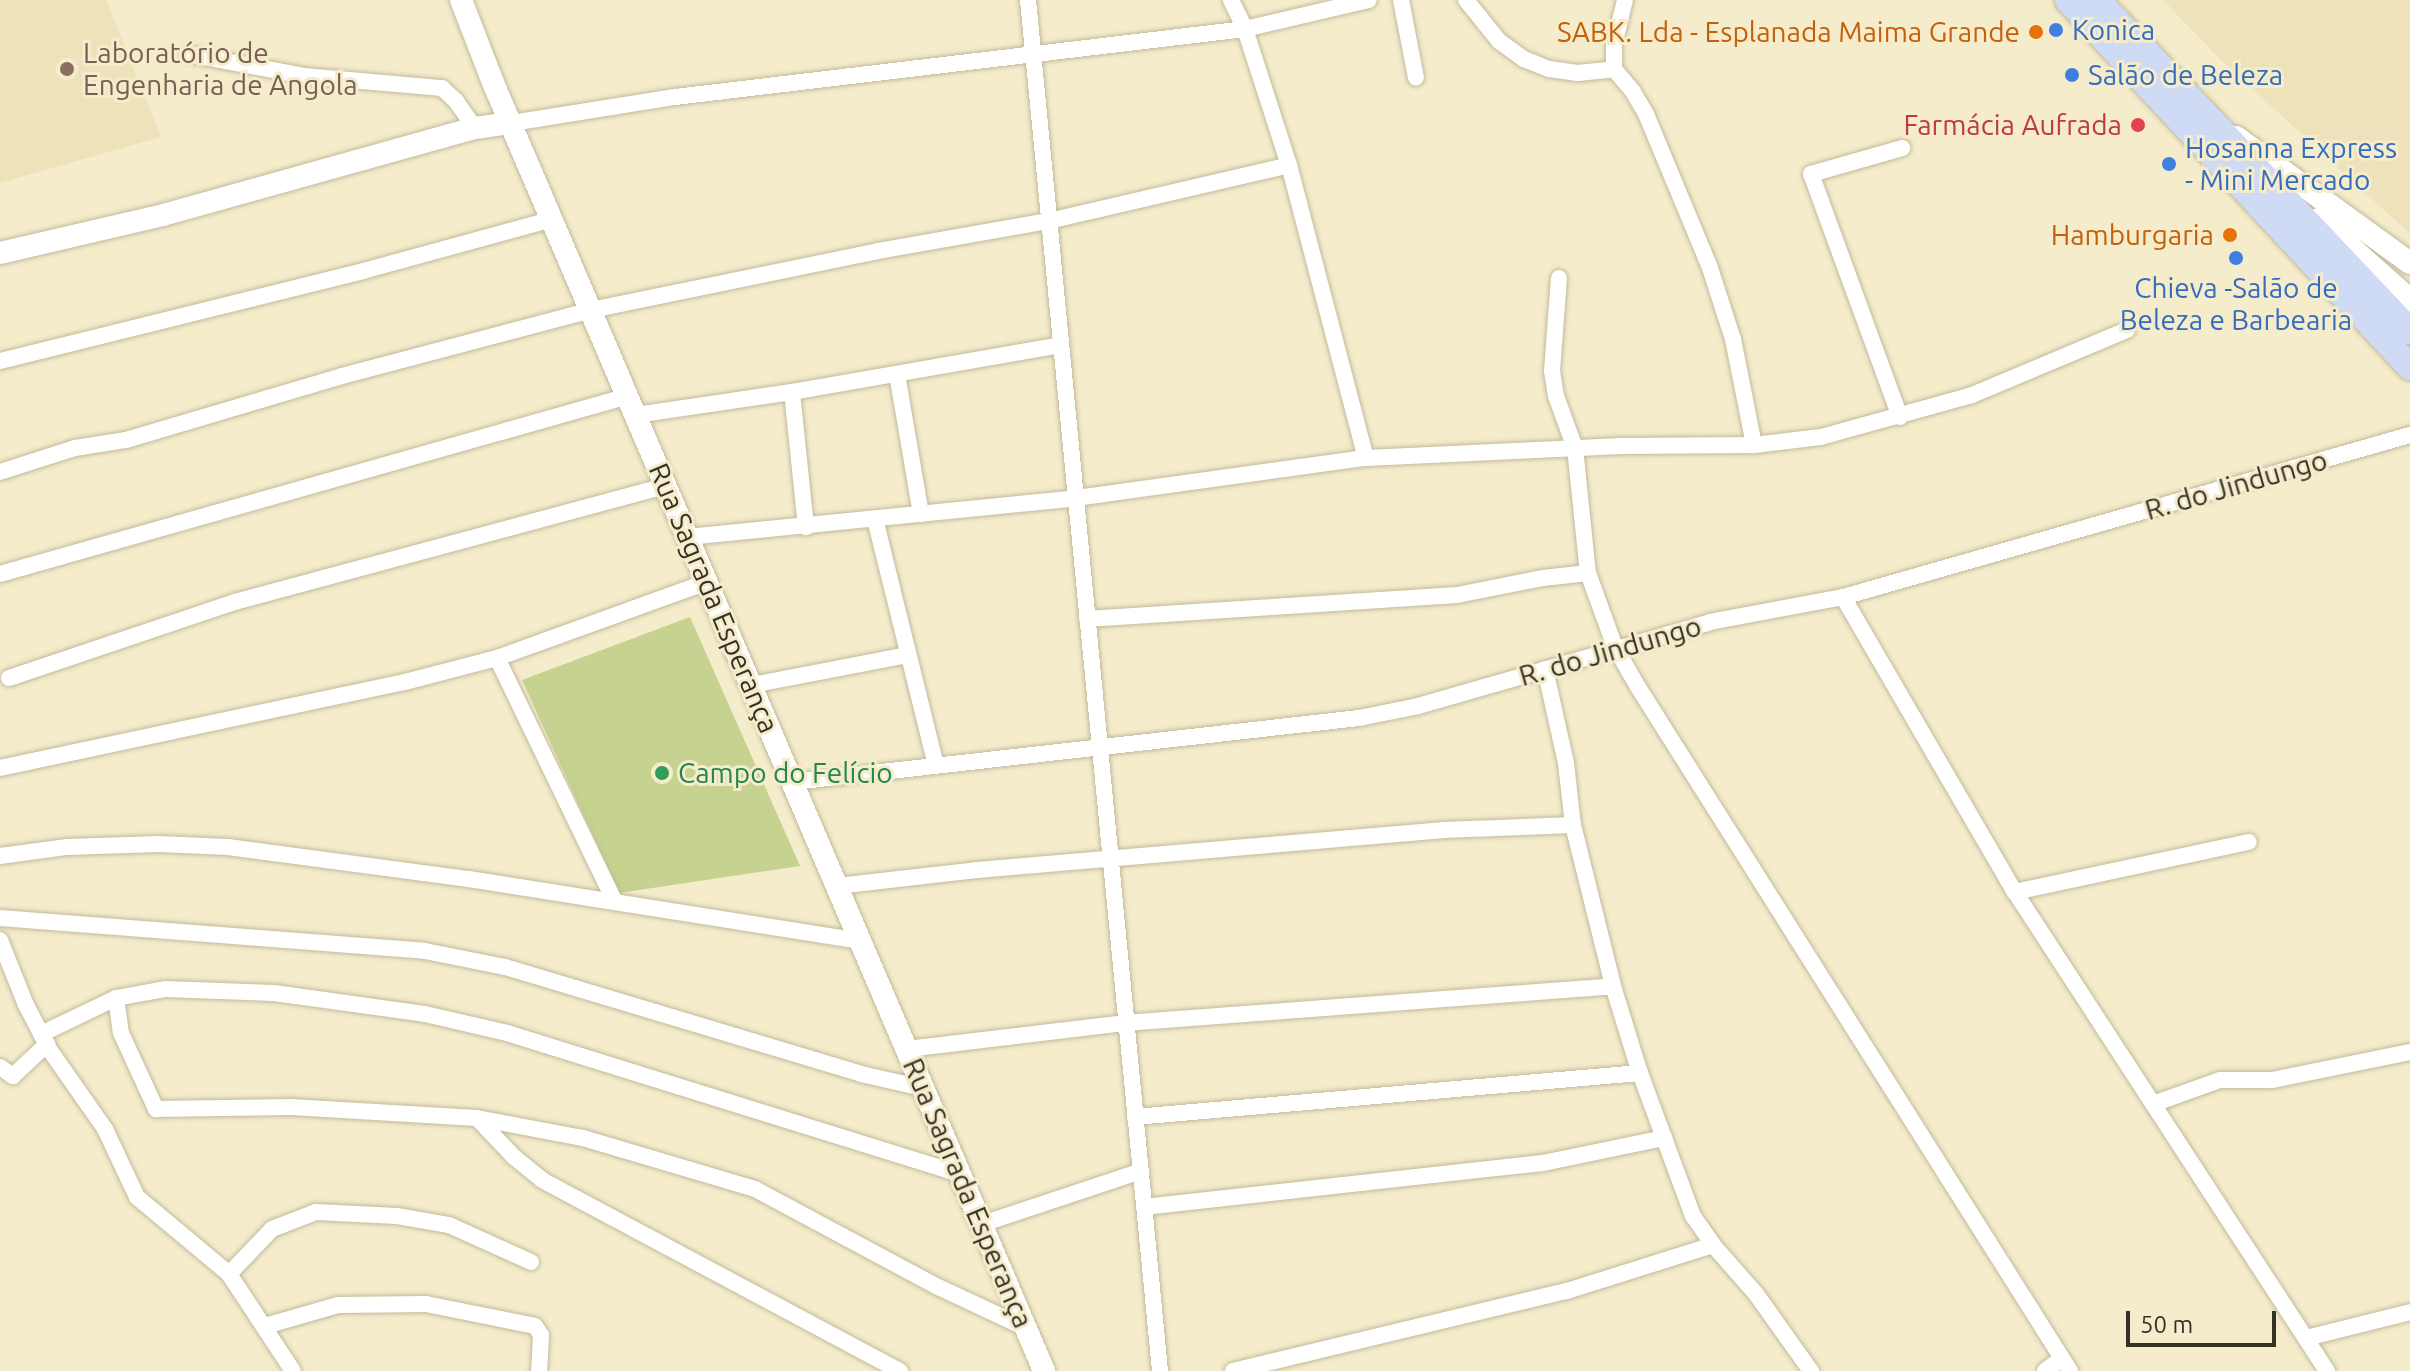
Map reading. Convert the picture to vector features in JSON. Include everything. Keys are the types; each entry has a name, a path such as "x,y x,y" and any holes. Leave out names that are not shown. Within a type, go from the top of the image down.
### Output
{"main road":[{"path":"2068,0 2410,367"},
{"path":"2097,0 2410,331"},
{"path":"2236,146 2410,301"}],"street":[{"name":"Rua Sagrada Esperança","path":"461,0 1044,1371"},
{"path":"1028,0 1160,1371"},
{"path":"1231,0 1245,29 1289,165 1366,458"},
{"path":"0,253 163,215 475,128 675,97 1245,29 1369,0"},
{"path":"1401,0 1416,78"},
{"path":"1466,0 1499,41 1524,59 1549,69 1578,73 1614,69"},
{"path":"1625,0 1614,45 1614,69 1646,114 1710,268 1733,339 1754,445"},
{"path":"188,54 304,76 442,88 456,101 475,128"},
{"path":"2214,123 2317,192 2410,263"},
{"path":"1900,417 1811,174 1902,148"},
{"path":"0,472 75,448 126,440 342,376 591,310 878,251 1049,221 1289,165"},
{"path":"0,361 348,275 553,219"},
{"path":"1559,278 1552,371 1556,396 1575,448 1588,573 1615,647 2066,1364 2045,1371"},
{"path":"688,537 1076,498 1366,458 1575,448 1754,445 1821,437 1972,395 2127,330"},
{"path":"0,574 632,406 792,392 1061,345"},
{"path":"897,374 921,514"},
{"path":"792,392 806,527"},
{"name":"R. do Jindungo","path":"793,782 1359,718 1418,706 1710,622 1843,597 2410,435"},
{"path":"9,678 235,602 666,486"},
{"path":"875,519 936,766"},
{"path":"1087,619 1457,595 1543,578 1588,573"},
{"path":"0,768 405,682 497,658 707,582"},
{"path":"1843,597 2015,892 2327,1371"},
{"path":"752,685 908,655"},
{"path":"497,658 615,902"},
{"path":"1545,669 1566,763 1573,825 1613,986 1640,1073 1693,1216 1713,1245 1756,1294 1811,1371"},
{"path":"837,886 1444,830 1573,825"},
{"path":"2015,892 2249,842"},
{"path":"0,856 82,846 159,844 228,847 332,859 861,941"},
{"path":"0,918 425,951 505,967 861,1074 923,1088"},
{"path":"0,940 44,1039 105,1129 137,1197 229,1274 293,1371"},
{"path":"907,1049 1126,1023 1613,986"},
{"path":"0,1067 8,1076 13,1076 44,1039 116,998 166,989 274,993 425,1014 507,1033 912,1156 960,1174"},
{"path":"116,998 121,1033 156,1109 291,1107 477,1118 583,1138 755,1189 938,1287 1026,1328"},
{"path":"2153,1104 2220,1080 2272,1080 2410,1052"},
{"path":"1135,1117 1640,1073"},
{"path":"477,1118 514,1157 542,1180 900,1371"},
{"path":"1144,1207 1556,1161 1664,1138"},
{"path":"982,1224 1141,1171"},
{"path":"229,1274 272,1229 316,1212 397,1216 449,1225 531,1262"},
{"path":"1233,1371 1567,1291 1713,1245"},
{"path":"265,1326 338,1305 426,1304 535,1326 541,1335 539,1371"},
{"path":"2306,1338 2410,1312"}],"shaded area":[{"name":"Laboratório de Engenharia de Angola","path":"0,0 106,0 161,137 0,183"},
{"path":"2163,0 2410,0 2410,234 2219,58"}],"green space":[{"name":"Campo do Felício","path":"690,617 800,866 619,893 522,680"}],"place":[{"name":"Konica","path":"2056,30"},
{"name":"SABK. Lda - Esplanada Maima Grande","path":"2036,32"},
{"name":"Laboratório de Engenharia de Angola","path":"67,69"},
{"name":"Salão de Beleza","path":"2072,75"},
{"name":"Farmácia Aufrada","path":"2138,125"},
{"name":"Hosanna Express - Mini Mercado","path":"2169,164"},
{"name":"Hamburgaria","path":"2230,235"},
{"name":"Chieva -Salão de Beleza e Barbearia","path":"2236,258"},
{"name":"Campo do Felício","path":"662,773"}]}
